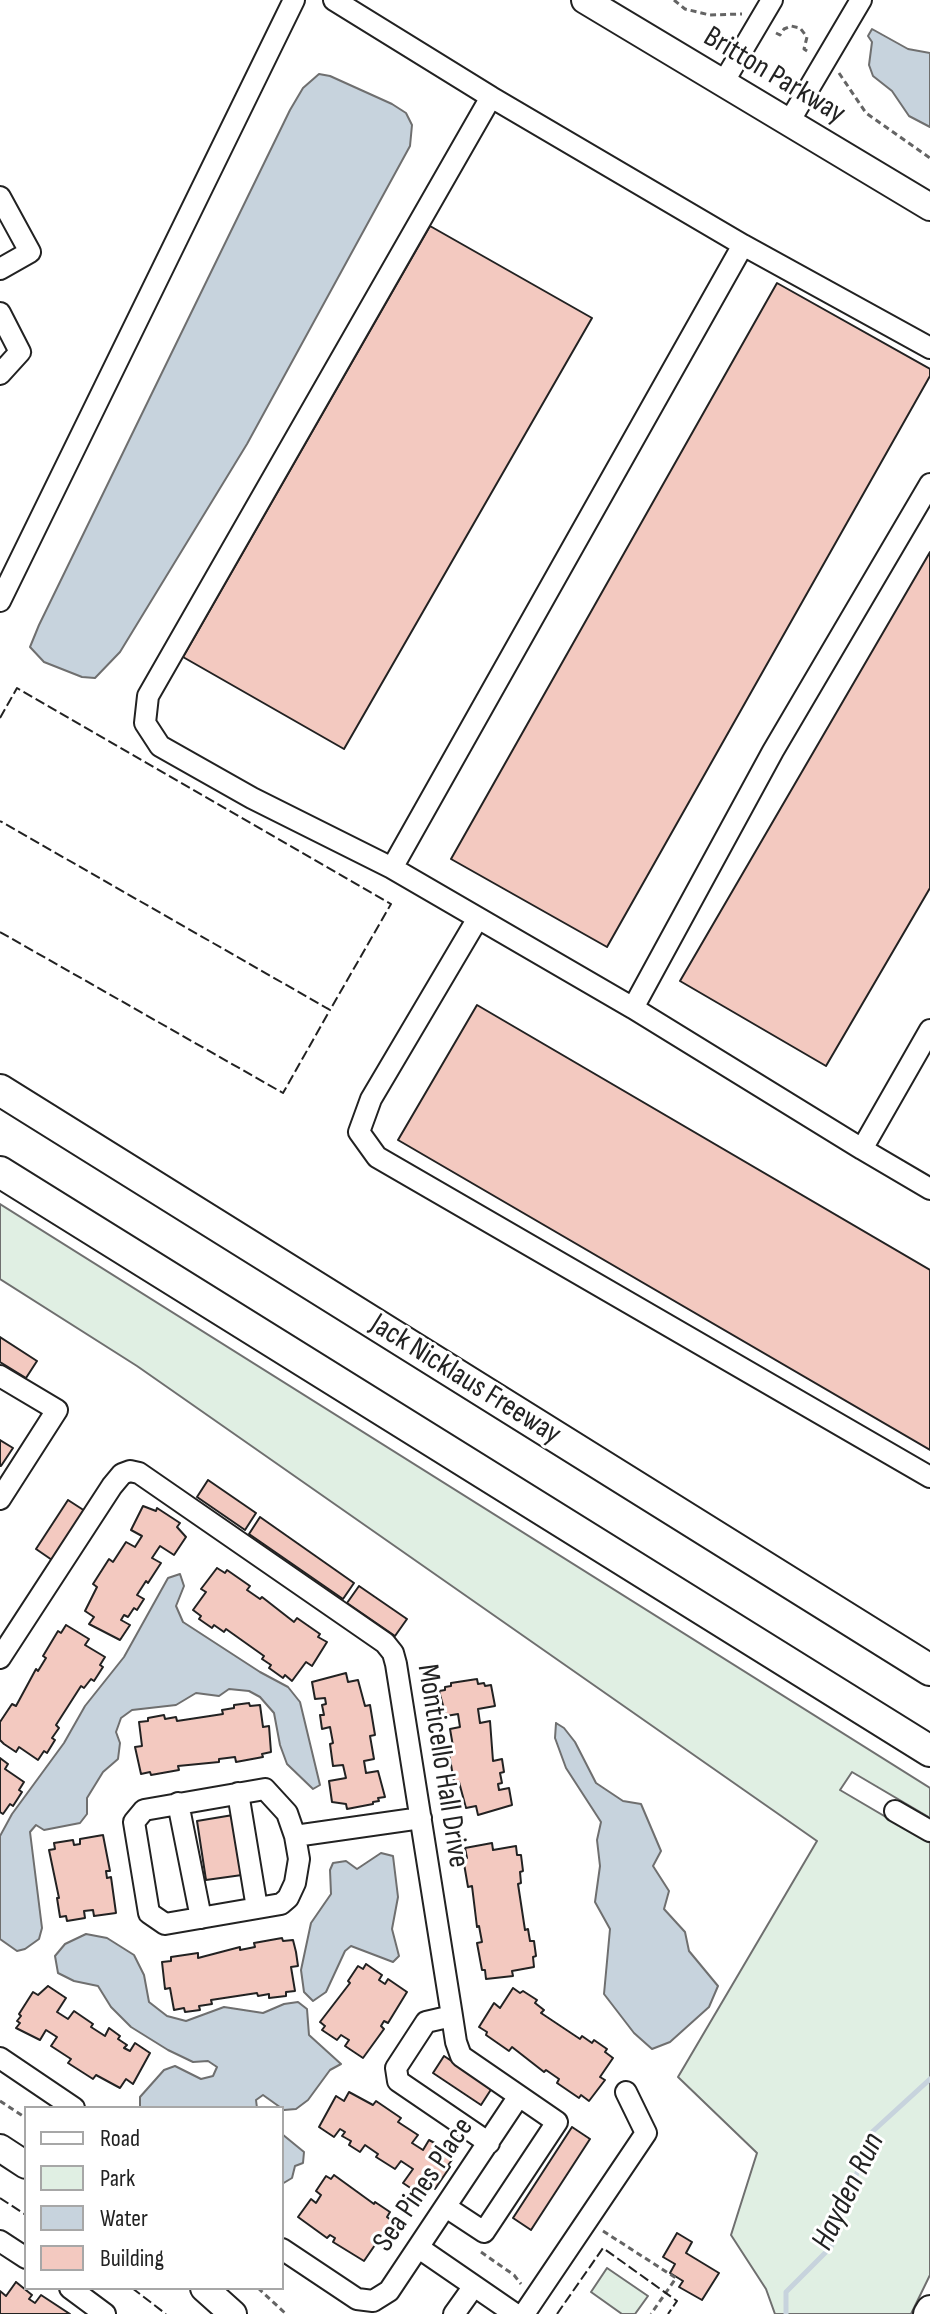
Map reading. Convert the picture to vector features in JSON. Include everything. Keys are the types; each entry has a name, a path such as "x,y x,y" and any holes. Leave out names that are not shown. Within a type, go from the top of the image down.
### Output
{"highway":[{"name":"Jack Nicklaus Freeway","path":"0,1090 930,1670"},
{"path":"0,1172 930,1751"}],"main road":[{"name":"Britton Parkway","path":"585,0 930,207"},
{"path":"0,2148 24,2164"},
{"path":"206,2290 233,2314"}],"street":[{"path":"0,601 294,0"},
{"path":"334,0 491,97 743,245 930,348"},
{"path":"723,83 772,0"},
{"path":"789,122 861,0"},
{"path":"491,97 148,696 145,723 160,746 252,798 392,868 633,1008 930,1189"},
{"path":"0,197 30,252 0,269"},
{"path":"392,868 743,245"},
{"path":"0,313 20,352 0,374"},
{"path":"633,1008 773,751 930,484"},
{"path":"478,918 371,1099 359,1132 377,1157 930,1477"},
{"path":"862,1149 930,1030"},
{"path":"0,1376 57,1410 0,1499"},
{"name":"Monticello Hall Drive","path":"0,1658 112,1486 122,1474 130,1471 139,1473 385,1643 393,1653 396,1664 456,2042 461,2056 557,2122 484,2232 446,2207"},
{"path":"265,1789 287,1813 299,1859 295,1883 288,1898 281,1904 165,1924 149,1913 134,1822 144,1810 238,1793 265,1789"},
{"path":"238,1793 257,1908"},
{"path":"178,1803 201,1918"},
{"path":"895,1811 930,1831"},
{"path":"295,1836 421,1818"},
{"path":"452,2016 426,2022 396,2068 398,2081 489,2143"},
{"path":"0,2058 71,2106"},
{"path":"528,2308 646,2133 626,2092"},
{"name":"Sea Pines Place","path":"284,2250 357,2299 373,2301 389,2291 519,2096"},
{"path":"0,2241 24,2257"},
{"path":"419,2248 515,2314"},
{"path":"454,2314 474,2286"},
{"path":"73,2290 105,2314"}],"path":[{"path":"824,62 838,70 866,113 930,158"},
{"path":"0,2101 24,2117"},
{"path":"586,2220 676,2278 651,2314"},
{"path":"477,2249 514,2275 528,2308"},
{"path":"260,2290 286,2314"}],"green space":[{"path":"0,1204 930,1788 930,1818 852,1772 840,1790 930,1843 930,2275 911,2314 775,2314 766,2289 731,2235 757,2153 678,2077 817,1841 137,1366 0,1279"},
{"path":"607,2268 648,2296 635,2314 622,2314 591,2292"}],"water":[{"path":"872,29 908,49 930,53 930,127 909,116 892,91 873,76 869,65 872,42 868,36"},
{"path":"319,74 330,76 406,113 412,125 410,146 247,444 120,652 95,678 82,677 44,662 30,647 39,625 290,110 303,88"},
{"path":"180,1574 184,1586 176,1606 183,1622 288,1687 300,1702 320,1785 313,1789 287,1764 274,1713 260,1697 249,1691 229,1689 219,1696 196,1693 176,1705 132,1710 121,1718 116,1732 120,1743 118,1759 103,1772 87,1798 87,1814 80,1823 44,1830 36,1825 30,1832 42,1928 39,1939 17,1951 0,1939 0,1836 12,1814 64,1743 85,1706 124,1657 168,1578"},
{"path":"556,1723 575,1742 596,1783 623,1801 641,1804 661,1851 653,1866 669,1891 664,1909 685,1932 689,1951 718,1986 709,2007 670,2042 652,2049 634,2033 604,1994 610,1929 595,1902 600,1866 597,1840 601,1822 566,1768 555,1738"},
{"path":"381,1853 393,1856 398,1897 392,1929 399,1956 393,1962 351,1946 345,1951 326,1992 313,2001 304,1992 301,1970 311,1923 331,1894 330,1870 333,1863 346,1861 357,1869"},
{"path":"86,1934 107,1938 134,1955 144,1975 149,2002 167,2016 186,2021 224,2007 263,2013 298,2002 307,2009 309,2035 341,2064 330,2070 308,2100 296,2109 284,2110 284,2106 278,2106 263,2095 256,2100 257,2106 140,2106 140,2097 164,2070 175,2066 201,2079 213,2076 217,2067 208,2061 193,2062 168,2050 131,2027 111,2007 98,1986 74,1981 58,1973 55,1956 65,1944"},
{"path":"284,2136 304,2152 303,2163 295,2166 292,2178 284,2183"}],"building":[{"path":"430,226 592,318 344,749 183,657"},
{"path":"777,283 930,369 930,376 607,947 451,859"},
{"path":"930,552 930,888 826,1066 680,981"},
{"path":"477,1005 930,1270 930,1450 398,1140"},
{"path":"0,1337 37,1361 26,1378 0,1362"},
{"path":"0,1440 13,1448 1,1466 0,1466"},
{"path":"208,1480 256,1513 245,1530 197,1497"},
{"path":"68,1500 85,1511 52,1560 36,1549"},
{"path":"143,1506 156,1511 157,1508 180,1523 177,1527 186,1537 174,1555 160,1546 152,1558 161,1563 137,1595 144,1599 137,1610 134,1608 128,1617 124,1615 121,1620 130,1625 120,1640 89,1624 94,1617 85,1611 97,1587 93,1584 109,1559 113,1562 126,1542 135,1547 142,1536 131,1530"},
{"path":"260,1517 354,1583 343,1599 249,1534"},
{"path":"217,1568 225,1573 227,1570 250,1586 247,1590 260,1599 262,1597 294,1622 297,1618 320,1634 318,1637 327,1642 312,1666 306,1662 292,1681 285,1675 283,1678 269,1668 271,1665 262,1659 264,1656 226,1629 224,1632 214,1625 212,1628 199,1619 201,1616 193,1610 206,1592 201,1589"},
{"path":"359,1586 407,1619 395,1636 347,1603"},
{"path":"66,1625 89,1639 85,1645 105,1657 100,1665 103,1667 94,1681 91,1679 84,1688 81,1686 56,1725 59,1728 52,1738 55,1740 38,1760 19,1747 16,1752 0,1740 0,1722 12,1704 16,1706 36,1669 38,1671 46,1658 43,1656 58,1631 61,1633"},
{"path":"346,1673 348,1682 358,1680 365,1706 370,1705 375,1735 370,1736 374,1759 364,1761 366,1773 378,1771 385,1797 378,1798 379,1801 373,1804 347,1809 346,1804 332,1802 329,1781 346,1778 343,1765 333,1766 330,1727 322,1729 320,1715 324,1715 322,1705 326,1704 325,1698 315,1699 312,1682"},
{"path":"477,1679 478,1684 491,1685 495,1706 478,1709 480,1723 490,1721 493,1761 502,1759 504,1772 500,1773 502,1783 498,1784 499,1790 509,1788 512,1805 478,1815 476,1806 466,1808 459,1782 454,1782 449,1753 454,1752 450,1729 460,1727 458,1714 446,1716 439,1691 451,1686 451,1683"},
{"path":"249,1703 250,1706 260,1705 263,1727 269,1726 271,1752 262,1754 263,1757 236,1762 235,1757 219,1759 219,1762 178,1766 179,1770 141,1774 135,1747 142,1746 139,1722 164,1715 165,1719 176,1717 177,1721 223,1714 222,1710"},
{"path":"0,1758 8,1764 5,1769 24,1782 13,1806 10,1804 3,1814 0,1812"},
{"path":"233,1815 242,1875 206,1880 197,1821"},
{"path":"103,1835 110,1871 106,1871 107,1878 111,1877 116,1913 94,1916 93,1910 84,1911 85,1918 67,1921 66,1916 60,1917 49,1850 55,1849 54,1843 73,1840 74,1845 80,1844 80,1839"},
{"path":"492,1843 493,1850 516,1846 517,1855 521,1855 523,1871 520,1872 521,1883 518,1884 525,1930 528,1929 530,1941 534,1941 536,1956 533,1957 534,1967 512,1971 513,1976 486,1979 477,1943 482,1942 472,1886 468,1887 463,1858 467,1858 465,1848"},
{"path":"282,1938 283,1941 293,1940 296,1952 298,1966 291,1967 295,1991 286,1992 286,1996 269,1998 269,1994 258,1996 257,1993 211,2000 212,2004 199,2006 200,2010 174,2010 170,1988 165,1989 162,1962 171,1961 171,1957 198,1953 198,1958 240,1947 240,1950 255,1947 254,1943"},
{"path":"366,1964 382,1975 379,1980 385,1984 388,1979 407,1992 388,2023 384,2021 381,2026 384,2029 363,2058 345,2046 349,2040 341,2035 337,2040 322,2030 325,2026 320,2022 350,1983 348,1981 358,1966 363,1969"},
{"path":"48,1986 66,1998 57,2012 68,2019 74,2011 105,2036 109,2028 120,2036 118,2039 127,2045 124,2048 130,2051 135,2043 150,2053 133,2084 126,2079 120,2088 96,2075 93,2079 68,2063 71,2059 51,2046 57,2037 46,2030 40,2040 16,2028 20,2023 17,2021 21,2016 19,2014 33,1992 38,1995"},
{"path":"513,1988 537,2000 535,2003 544,2010 541,2013 580,2039 582,2036 592,2043 594,2040 607,2049 605,2052 613,2058 600,2077 605,2080 589,2101 557,2083 559,2079 546,2070 544,2072 512,2047 509,2051 479,2027 494,2003 500,2008"},
{"path":"444,2056 492,2088 481,2105 433,2073"},
{"path":"349,2092 373,2105 376,2101 401,2118 398,2122 418,2135 412,2143 423,2150 429,2140 453,2153 449,2158 452,2160 448,2165 450,2167 435,2189 431,2186 421,2195 403,2183 413,2169 401,2161 395,2169 376,2157 378,2154 365,2145 360,2152 349,2145 351,2141 342,2136 345,2132 340,2129 334,2137 319,2127 336,2096 344,2101"},
{"path":"572,2127 590,2139 531,2230 513,2218"},
{"path":"334,2175 390,2212 387,2217 392,2221 381,2236 376,2233 372,2239 377,2242 364,2261 333,2242 335,2238 330,2235 327,2238 298,2217 311,2199 316,2203 321,2195 316,2191 326,2176 331,2179"},
{"path":"677,2233 692,2242 686,2253 719,2273 702,2300 679,2287 683,2281 670,2273 675,2264 663,2257"},
{"path":"16,2282 32,2295 29,2299 35,2303 41,2295 70,2314 0,2314 0,2291 6,2296"}],"waterway":[{"name":"Hayden Run","path":"786,2314 786,2292 831,2247 871,2133 930,2079"}],"fence":[{"path":"0,718 17,688 391,904 330,1010 0,821"},
{"path":"0,932 283,1093 330,1010 327,1008"},
{"path":"0,2198 24,2214"},
{"path":"557,2314 603,2248 677,2301 668,2314"},
{"path":"135,2290 166,2314"}]}
